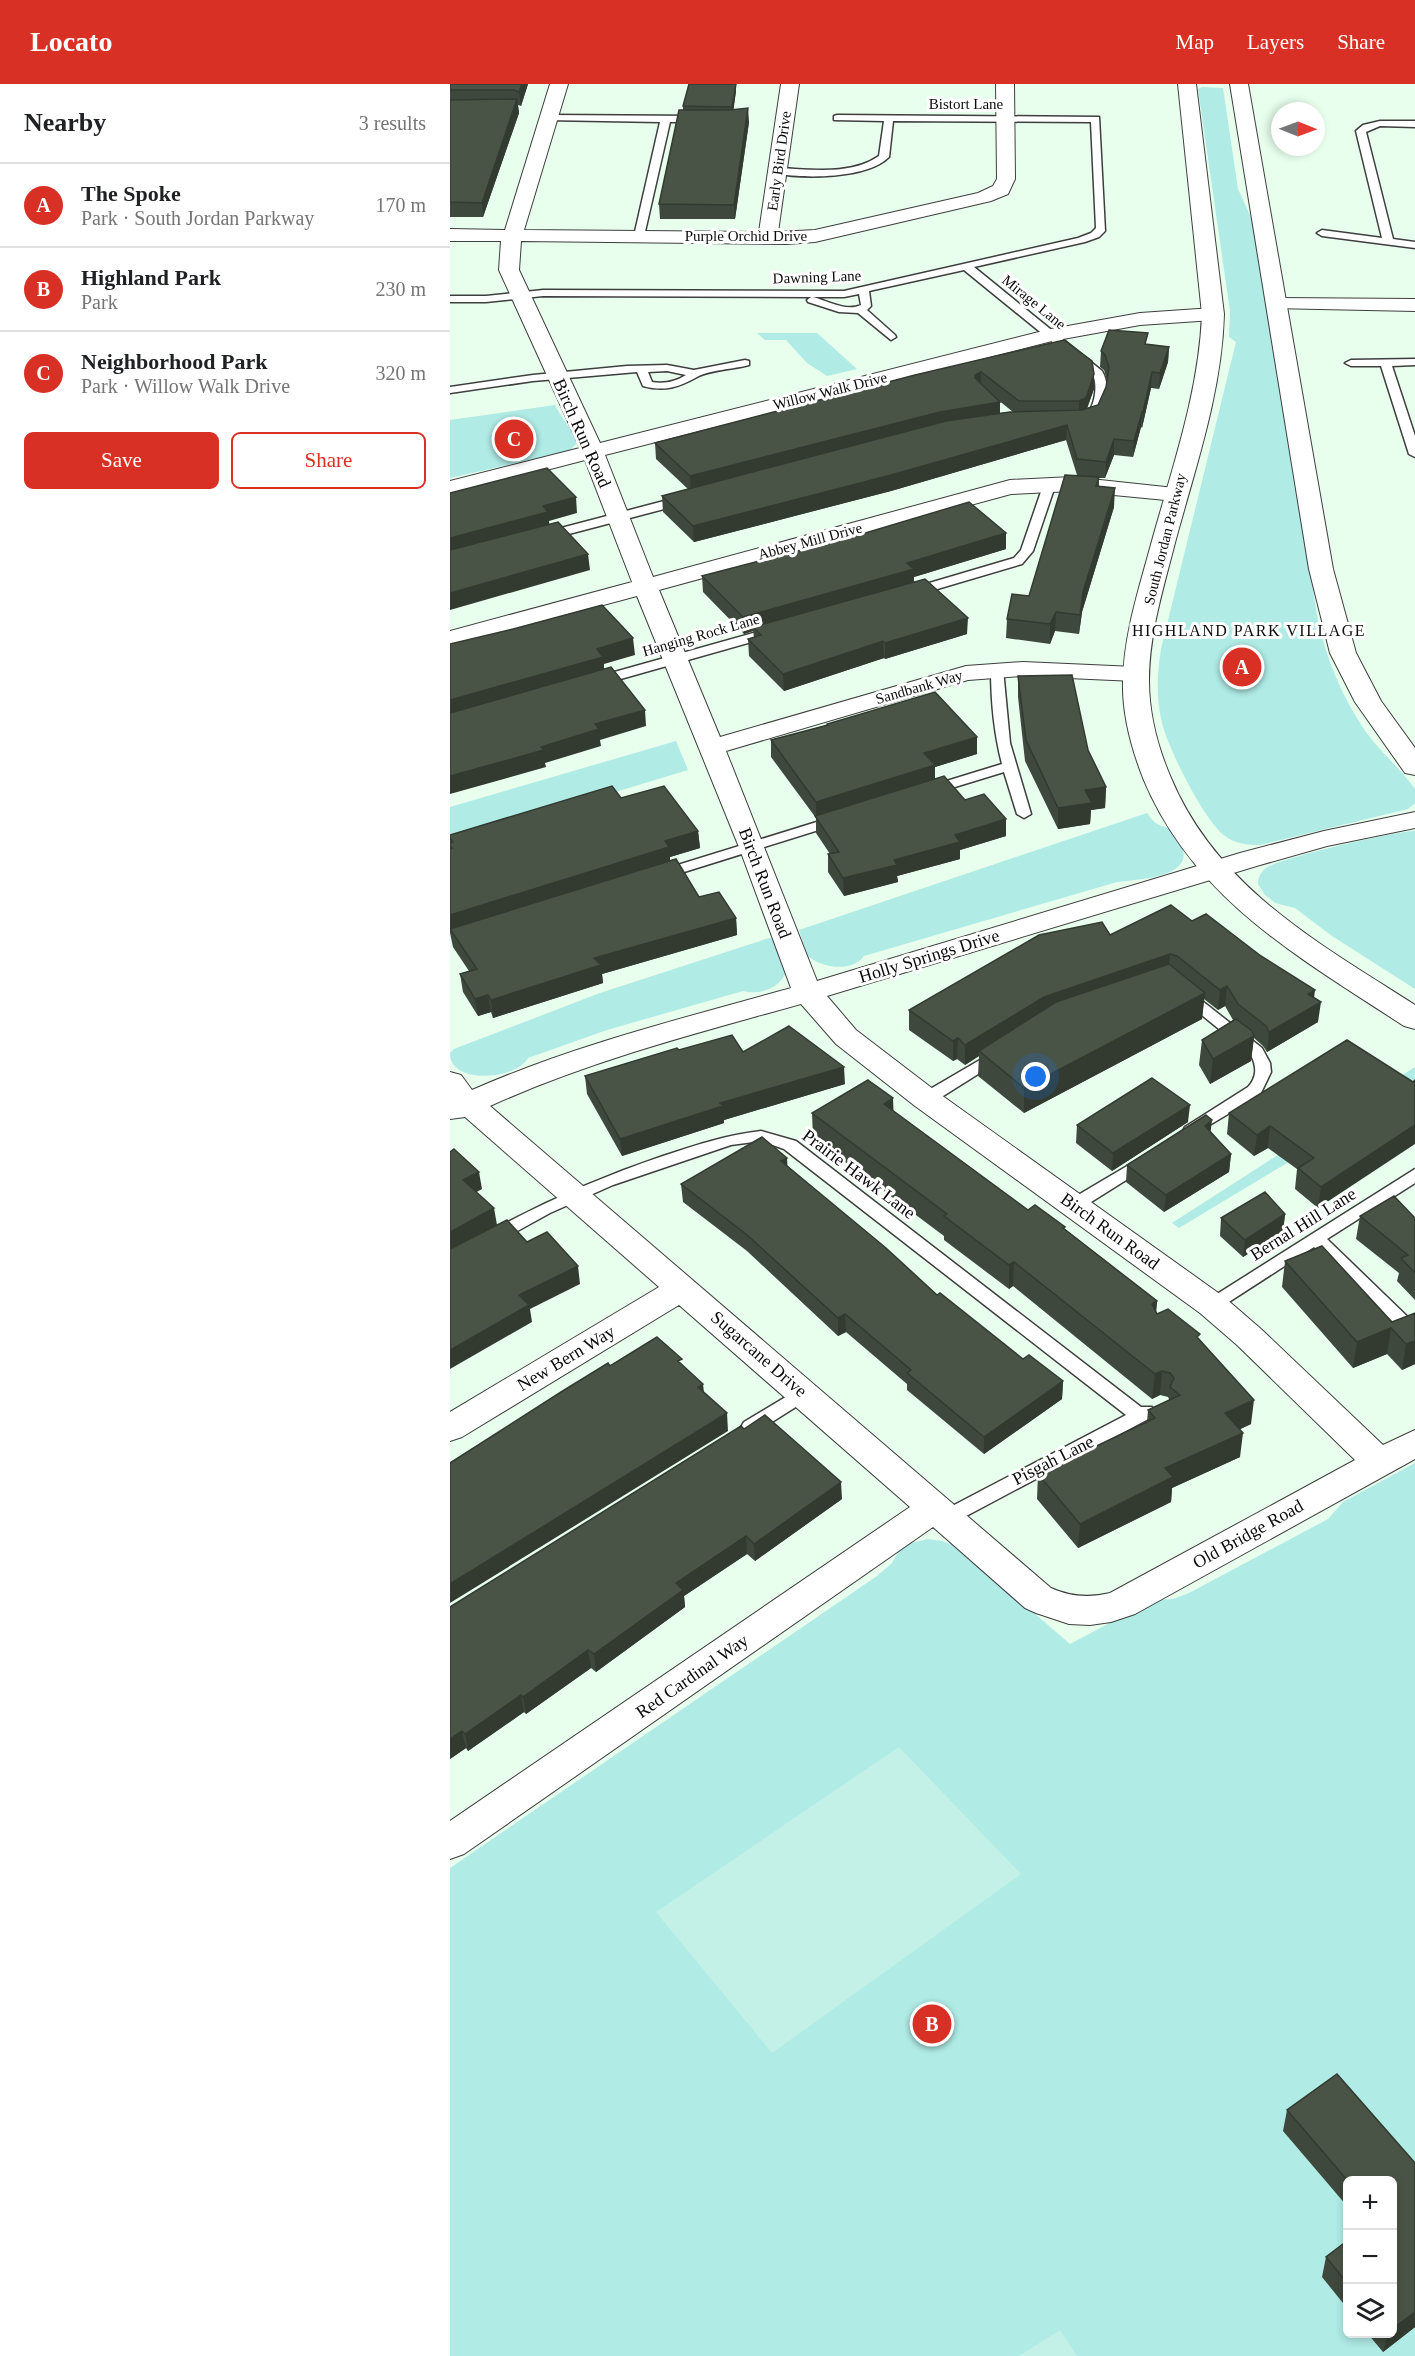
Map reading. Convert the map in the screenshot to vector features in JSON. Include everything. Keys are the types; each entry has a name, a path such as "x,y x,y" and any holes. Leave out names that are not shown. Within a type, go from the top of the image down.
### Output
{"street":[{"name":"Birch Run Road","path":"559,84 513,235 508,263 520,295 593,452 617,517 752,847 807,993 846,1037 927,1099 1212,1305 1249,1337 1378,1461"},
{"name":"Early Bird Drive","path":"768,237 790,84"},
{"name":"Purple Orchid Drive","path":"450,235 815,236 984,197 1001,190 1006,179 1005,84"},
{"name":"South Jordan Parkway","path":"1187,84 1213,314 1210,360 1139,639 1135,674 1142,739 1160,788 1175,816 1215,870 1245,901 1288,935 1415,1019"},
{"path":"1239,84 1321,569 1343,653 1368,702 1415,767"},
{"path":"1278,304 1415,305"},
{"name":"Willow Walk Drive","path":"450,488 1051,334 1140,320 1213,314"},
{"name":"Abbey Mill Drive","path":"450,639 995,490 1026,484 1050,483 1176,494"},
{"name":"Sandbank Way","path":"710,748 951,677 997,669 1135,674"},
{"name":"Holly Springs Drive","path":"456,1099 512,1084 659,1034 807,993 1215,870 1324,839 1415,820"},
{"name":"Sugarcane Drive","path":"456,1099 682,1288 1038,1598 1056,1607 1077,1611"},
{"name":"New Bern Way","path":"450,1428 682,1288"},
{"name":"Old Bridge Road","path":"1077,1611 1093,1612 1122,1605 1378,1461 1415,1443"},
{"name":"Red Cardinal Way","path":"450,1842 940,1513"}],"lane":[{"path":"549,117 709,119"},
{"path":"639,236 666,118"},
{"name":"Bistort Lane","path":"837,118 1096,119"},
{"path":"777,171 839,171 875,163 884,157 889,119"},
{"name":"Dawning Lane","path":"450,299 486,299 543,292 832,294 864,291 1081,240 1099,233 1101,226 1096,119"},
{"path":"1388,240 1361,131 1368,126 1378,124 1415,124"},
{"path":"1322,233 1415,245"},
{"name":"Mirage Lane","path":"967,267 1051,334 1101,378 1102,388 1093,415 1087,419 1074,421"},
{"path":"794,294 846,310 861,310 866,306 864,291"},
{"path":"861,310 891,337"},
{"path":"450,390 641,369 683,370 692,374 745,363"},
{"path":"1351,363 1415,363"},
{"path":"1386,363 1415,454"},
{"path":"641,369 647,384 657,387 687,380 692,374"},
{"path":"903,595 1018,561 1027,551 1050,483"},
{"path":"539,538 700,496"},
{"name":"Hanging Rock Lane","path":"582,686 791,626"},
{"path":"997,669 1000,728 1008,766 1024,814"},
{"path":"920,794 1008,766"},
{"path":"644,880 855,814"},
{"path":"1177,1140 1254,1091 1261,1083 1264,1073 1262,1059 1257,1052 1178,988"},
{"path":"927,1099 1011,1046"},
{"name":"Prairie Hawk Lane","path":"481,1244 544,1209 607,1181 739,1137 761,1136 781,1141 1139,1415"},
{"path":"1074,1205 1158,1152"},
{"name":"Bernal Hill Lane","path":"1212,1305 1415,1175"},
{"path":"1315,1238 1408,1327"},
{"path":"734,1437 804,1393"},
{"name":"Pisgah Lane","path":"940,1513 1161,1404"}],"shaded area":[{"path":"1202,87 1223,88 1238,189 1254,224 1318,621 1326,651 1343,693 1358,719 1372,740 1415,789 1415,803 1408,809 1260,845 1242,844 1229,839 1207,816 1171,749 1162,723 1158,695 1161,649 1236,342 1229,337 1230,311 1198,89"},
{"path":"757,333 817,333 857,369 827,376 807,363 786,340 765,340"},
{"path":"555,405 578,442 569,451 450,478 450,420"},
{"path":"676,741 688,770 450,842 450,807"},
{"path":"1147,813 1155,822 1172,832 1182,846 1184,858 1179,866 1170,872 1143,879 1117,882 864,956 852,965 844,967 828,966 807,955 799,930"},
{"path":"1415,831 1415,989 1332,936 1295,908 1275,903 1265,895 1258,884 1259,877 1266,868 1293,858 1386,835"},
{"path":"769,938 776,939 787,968 781,980 770,989 757,992 743,991 607,1030 528,1058 511,1071 485,1076 472,1075 461,1071 453,1064 450,1053 454,1049 600,993"},
{"path":"1415,1067 1415,1080 1378,1103 1362,1118 1179,1228 1172,1223"},
{"path":"1415,1463 1415,2356 450,2356 450,1868 877,1576 892,1563 900,1549 906,1544 928,1539 956,1546 1070,1644 1153,1600 1173,1599 1189,1593 1328,1519 1343,1502"},
{"path":"899,1747 1021,1874 772,2053 656,1912"},
{"path":"1060,2330 1077,2356 1019,2356"}],"building":[{"path":"450,84 522,84 519,92 514,90 450,90"},
{"path":"689,84 736,84 732,107 683,106"},
{"path":"517,99 482,203 450,202 450,100"},
{"path":"748,108 734,205 659,204 679,110"},
{"path":"1109,330 1148,333 1145,344 1169,347 1160,373 1152,372 1134,441 1114,439 1106,462 1077,459 1067,425 891,475 693,526 662,496 946,421 1010,412 1082,410 1098,405 1106,387 1109,367 1101,351"},
{"path":"1064,340 1092,361 1094,374 1086,398 1079,401 1019,401 981,372 975,375 975,378 1000,402 940,412 690,476 655,443 915,375"},
{"path":"547,468 576,497 543,506 548,512 450,538 450,493"},
{"path":"1065,475 1099,477 1096,486 1115,488 1083,592 1080,615 1056,612 1050,624 1007,619 1012,594 1029,596"},
{"path":"969,502 1006,533 907,563 914,569 743,617 702,576 862,534"},
{"path":"558,522 588,554 450,593 450,550"},
{"path":"925,579 968,618 885,643 883,641 783,674 748,639 761,635 753,627"},
{"path":"602,605 633,638 597,649 603,657 450,700 450,644"},
{"path":"611,667 645,710 595,724 599,729 541,747 544,750 450,776 450,713"},
{"path":"1072,675 1088,750 1106,787 1085,790 1092,803 1058,808 1026,740 1018,676"},
{"path":"935,692 977,737 924,753 935,765 816,802 771,740 828,725"},
{"path":"944,776 965,800 984,794 1006,819 955,835 960,842 894,860 897,865 843,878 828,854 839,852 815,816"},
{"path":"612,786 621,798 664,786 698,831 665,841 669,847 450,915 450,849 452,848 450,843 453,842 450,835"},
{"path":"676,859 699,897 719,892 736,918 594,958 601,965 491,1000 488,995 475,999 460,974 477,969 450,929"},
{"path":"1171,905 1192,921 1206,914 1261,956 1315,990 1308,994 1321,1002 1269,1032 1266,1026 1238,1004 1227,986 1220,990 1177,956 1170,954 1044,997 965,1045 958,1038 953,1041 909,1010 1039,935 1102,922 1110,935"},
{"path":"1169,964 1205,993 1024,1088 979,1051 1056,1002"},
{"path":"1236,1019 1252,1031 1254,1036 1213,1059 1202,1040"},
{"path":"789,1026 844,1067 720,1103 723,1106 620,1139 585,1076 677,1048 679,1050 732,1035 743,1052"},
{"path":"1347,1040 1413,1082 1415,1080 1415,1125 1321,1187 1298,1168 1314,1158 1270,1126 1257,1135 1229,1113"},
{"path":"1152,1078 1190,1105 1113,1153 1077,1125"},
{"path":"868,1080 893,1098 884,1104 1028,1210 1035,1205 1157,1301 1152,1304 1157,1314 1168,1309 1200,1334 1197,1337 1254,1400 1225,1413 1243,1433 1165,1468 1173,1477 1080,1524 1038,1474 1155,1418 1148,1410 1180,1395 1170,1387 1174,1378 1170,1373 1162,1371 1155,1374 1014,1262 1009,1265 944,1216 947,1214 812,1113"},
{"path":"1206,1115 1212,1120 1205,1126 1231,1154 1166,1195 1127,1165"},
{"path":"762,1137 787,1158 781,1161 886,1248 937,1295 940,1293 1023,1359 1029,1355 1063,1381 984,1437 907,1373 911,1370 845,1314 838,1318 746,1234 681,1184"},
{"path":"454,1149 479,1172 463,1180 494,1208 450,1232 450,1152"},
{"path":"1265,1192 1285,1214 1245,1240 1221,1218"},
{"path":"1394,1196 1415,1218 1415,1273 1401,1258 1408,1255 1360,1216"},
{"path":"507,1220 527,1242 547,1232 578,1266 519,1295 529,1305 450,1350 450,1249"},
{"path":"1322,1246 1392,1322 1415,1313 1415,1341 1406,1344 1391,1328 1357,1342 1285,1261"},
{"path":"657,1337 682,1359 678,1361 703,1384 698,1387 727,1413 450,1584 450,1463 608,1363 610,1366"},
{"path":"765,1415 841,1482 754,1544 746,1536 676,1583 683,1590 594,1654 588,1650 523,1697 521,1695 465,1734 462,1731 450,1739 450,1607 741,1426 744,1429"},
{"path":"1337,2074 1415,2163 1415,2312 1397,2325 1397,2176 1344,2176 1287,2110"},
{"path":"1343,2244 1343,2278 1326,2257"}],"place":[{"name":"Neighborhood Park","path":"514,439"},
{"name":"The Spoke","path":"1242,667"},
{"name":"Highland Park","path":"932,2024"}],"district":[{"name":"HIGHLAND PARK VILLAGE","path":"1249,630"}]}
